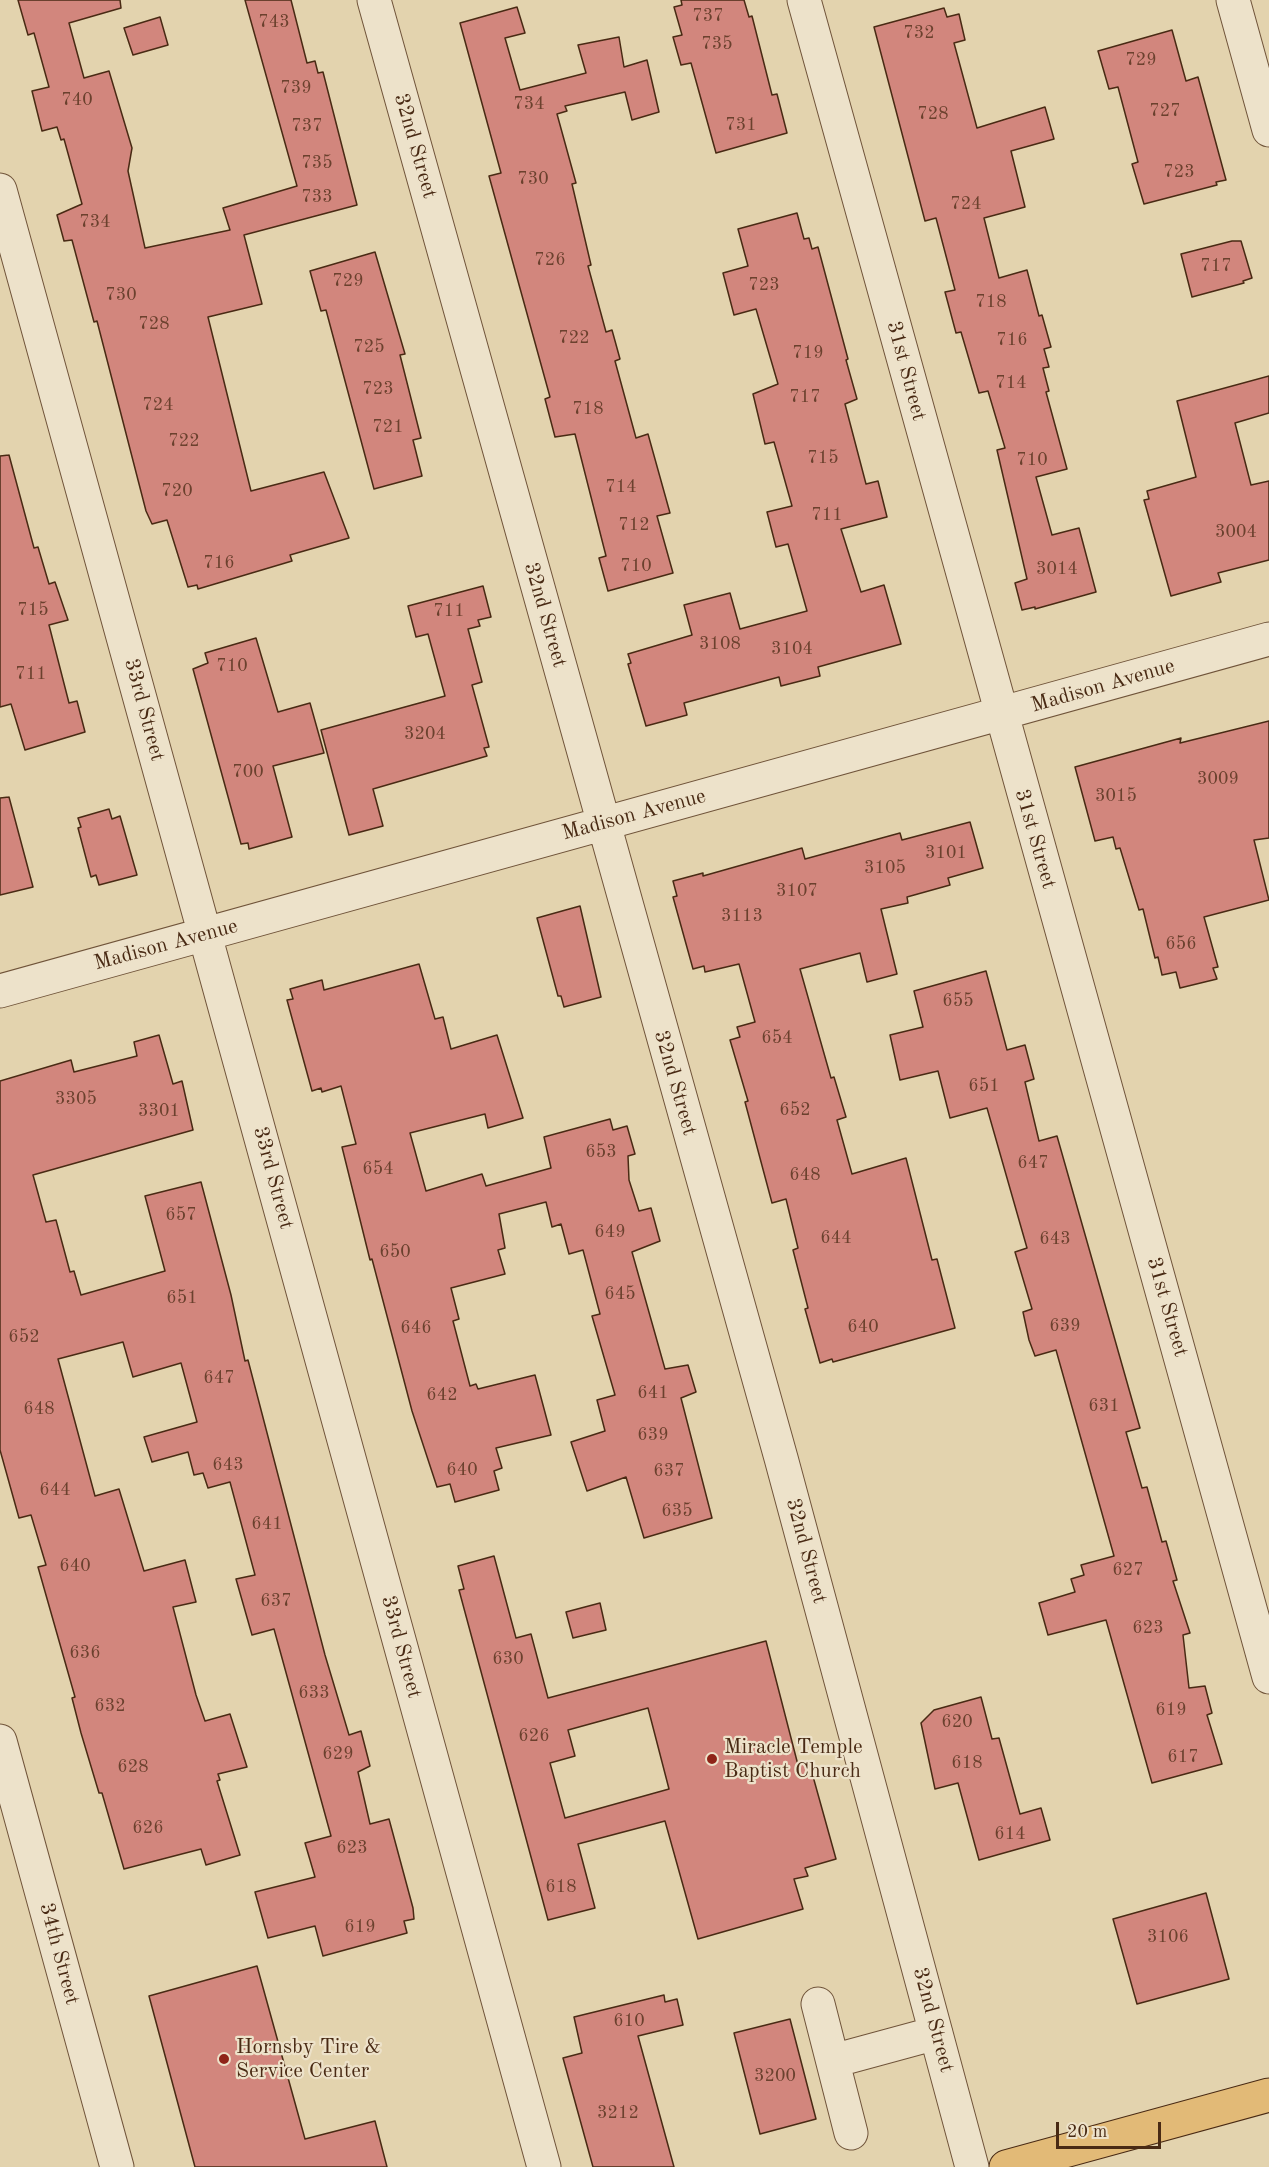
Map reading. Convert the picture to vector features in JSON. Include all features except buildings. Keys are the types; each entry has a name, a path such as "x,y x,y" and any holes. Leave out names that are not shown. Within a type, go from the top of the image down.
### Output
{"main road":[{"path":"1006,2167 1269,2095"}],"street":[{"name":"32nd Street","path":"374,0 781,1458 972,2167"},
{"name":"31st Street","path":"804,0 1269,1677"},
{"path":"1233,0 1269,130"},
{"name":"33rd Street","path":"0,190 544,2167"},
{"name":"Madison Avenue","path":"0,991 1269,639"},
{"name":"34th Street","path":"0,1741 117,2167"},
{"path":"818,2004 851,2133"},
{"path":"833,2061 936,2033"}],"place":[{"name":"Miracle Temple Baptist Church","path":"712,1759"},
{"name":"Hornsby Tire & Service Center","path":"224,2059"}]}
